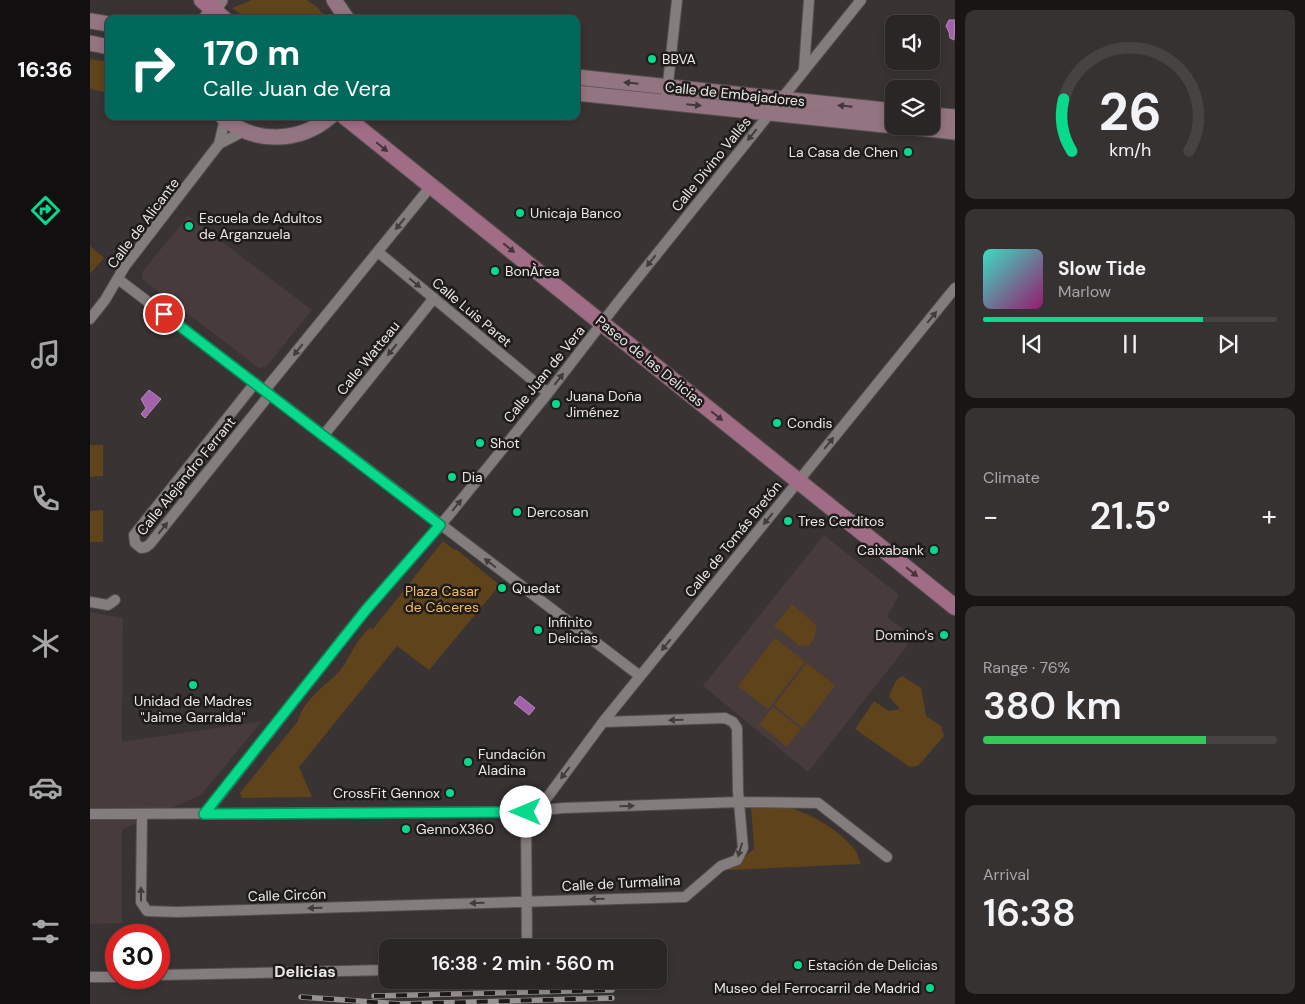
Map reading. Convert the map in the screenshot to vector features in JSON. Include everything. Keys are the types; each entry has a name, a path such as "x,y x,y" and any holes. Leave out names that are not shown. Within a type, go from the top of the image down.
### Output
{"main road":[{"path":"334,0 344,15"},
{"path":"90,21 105,23"},
{"path":"90,43 105,46"},
{"name":"Calle de Embajadores","path":"580,78 769,113 885,125"},
{"name":"Calle de Embajadores","path":"580,93 667,94 780,99 885,110"},
{"path":"227,120 244,131 264,137 284,137 304,133 326,120"},
{"name":"Paseo de las Delicias","path":"349,120 955,607"},
{"path":"940,121 954,130"},
{"path":"940,129 954,130"}],"street":[{"path":"667,94 677,0"},
{"path":"804,69 809,0"},
{"name":"Calle Divino Vallés","path":"602,324 861,0"},
{"name":"Calle de Alicante","path":"219,144 224,120"},
{"name":"Calle de Alicante","path":"90,318 106,300 126,266 219,144 244,131"},
{"name":"Calle Alejandro Ferrant","path":"255,383 134,535 135,543 141,548 150,544 431,186"},
{"name":"Calle Luis Paret","path":"378,252 548,393"},
{"path":"118,279 640,676"},
{"name":"Calle de Tomás Bretón","path":"538,810 603,722 955,288"},
{"name":"Calle Watteau","path":"323,436 434,298"},
{"name":"Calle Juan de Vera","path":"204,814 365,611 440,525 602,324"},
{"path":"90,602 108,605 115,600"},
{"name":"Calle de Turmalina","path":"526,901 685,897 721,866 737,860 742,848 737,728 733,722 725,718 603,722"},
{"path":"90,814 526,812 739,802 818,803 887,857"},
{"path":"526,812 527,939"},
{"name":"Calle Circón","path":"142,814 140,902 147,911 177,912 526,901"},
{"path":"170,975 379,970"},
{"path":"90,977 105,977"}],"shaded area":[{"path":"949,20 955,20 954,40 950,38 946,26"},
{"path":"188,216 312,310 266,367 259,368 142,279 142,272"},
{"path":"149,390 161,399 145,418 141,414 146,408 141,399"},
{"path":"824,535 899,595 887,617 914,637 808,772 703,686"},
{"path":"90,612 123,618 122,742 262,721 201,795 122,830 122,923 90,924"},
{"path":"520,696 535,708 529,715 514,703"}],"green space":[{"path":"252,0 307,0 324,15 242,15 232,8"},
{"path":"90,59 105,61 105,92 90,89"},
{"path":"90,246 104,258 90,274"},
{"path":"90,445 103,445 103,476 90,477"},
{"path":"103,510 103,542 90,542 90,511"},
{"name":"Plaza Casar de Cáceres","path":"443,541 457,550 499,586 429,670 397,646 299,767 312,797 242,798 240,793 298,721 303,708 340,671 359,640 370,628 373,629"},
{"path":"792,604 816,625 815,637 808,646 799,645 774,626"},
{"path":"775,638 805,662 768,709 738,686"},
{"path":"807,663 835,685 803,728 774,705"},
{"path":"902,676 921,688 926,716 941,726 944,736 918,766 910,767 855,729 874,701 889,711 900,709 889,697 895,682"},
{"path":"773,707 801,729 787,747 759,724"},
{"path":"751,805 786,807 805,813 824,823 849,843 856,852 861,864 728,870 754,849"}],"railway":[{"path":"374,996 612,990"},
{"path":"301,997 401,1004 612,998"}],"place":[{"name":"BBVA","path":"652,59"},
{"name":"La Casa de Chen","path":"908,152"},
{"name":"Unicaja Banco","path":"520,213"},
{"name":"Escuela de Adultos de Arganzuela","path":"189,226"},
{"name":"BonÀrea","path":"495,271"},
{"name":"Juana Doña Jiménez","path":"556,404"},
{"name":"Condis","path":"777,423"},
{"name":"Shot","path":"480,443"},
{"name":"Dia","path":"452,477"},
{"name":"Dercosan","path":"517,512"},
{"name":"Tres Cerditos","path":"788,521"},
{"name":"Caixabank","path":"934,550"},
{"name":"Quedat","path":"502,588"},
{"name":"Infinito Delicias","path":"538,630"},
{"name":"Domino's","path":"944,635"},
{"name":"Unidad de Madres \"Jaime Garralda\"","path":"193,685"},
{"name":"Fundación Aladina","path":"468,762"},
{"name":"CrossFit Gennox","path":"450,793"},
{"name":"GennoX360","path":"406,829"},
{"name":"Estación de Delicias","path":"798,965"},
{"name":"Museo del Ferrocarril de Madrid","path":"930,988"}],"district":[{"name":"Delicias","path":"305,971"}],"route":[{"path":"164,314 440,525 365,611 204,814 526,812"}]}
